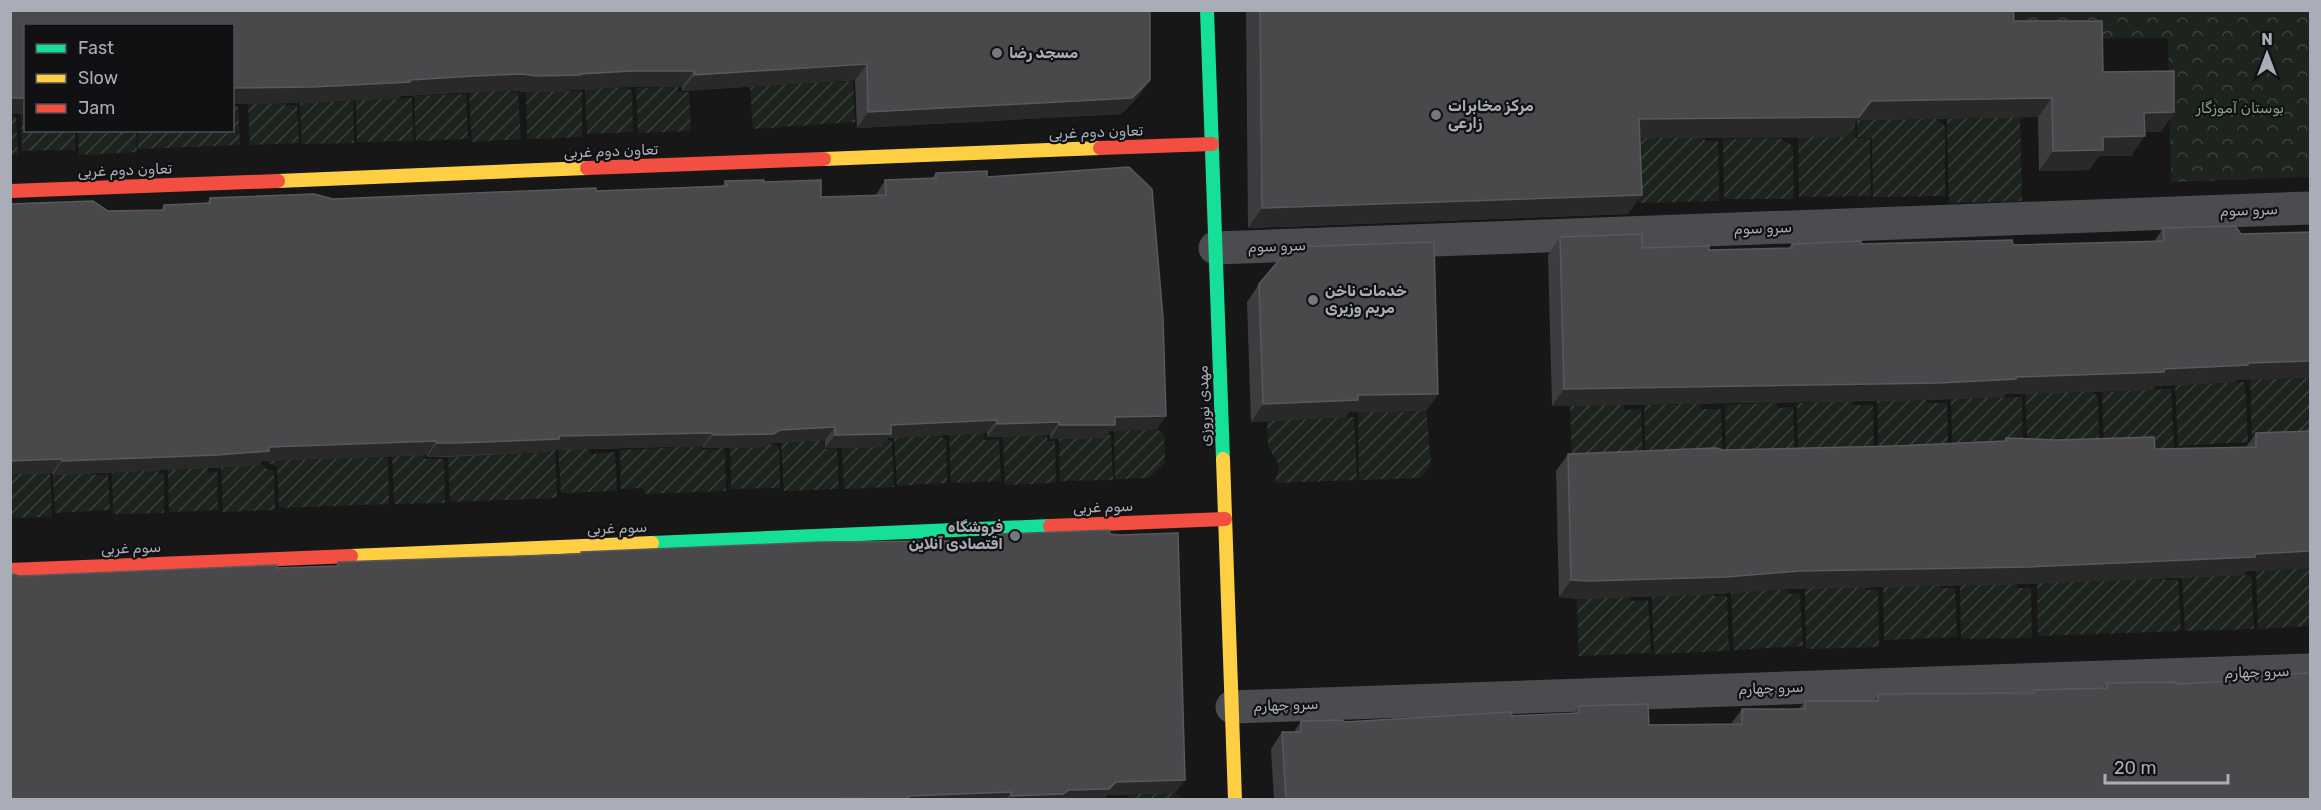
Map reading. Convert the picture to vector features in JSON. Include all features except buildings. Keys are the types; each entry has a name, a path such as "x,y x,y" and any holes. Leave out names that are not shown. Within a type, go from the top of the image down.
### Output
{"street":[{"name":"مهدی نوروزی","path":"1207,10 1235,800"},
{"name":"تعاون دوم غربی","path":"10,191 1212,144"},
{"name":"سرو سوم","path":"1215,248 2310,208"},
{"name":"سوم غربی","path":"10,570 1225,519"},
{"name":"سرو چهارم","path":"1232,707 2310,670"}],"green space":[{"name":"بوستان آموزگار","path":"2016,11 2310,11 2310,177 2171,182 2168,38 2016,39"},
{"path":"853,81 855,122 753,129 750,87"},
{"path":"627,87 632,91 633,132 587,134 585,89"},
{"path":"678,87 678,92 689,92 691,131 638,133 636,88"},
{"path":"513,90 518,94 521,139 472,142 469,92"},
{"path":"582,91 582,137 527,139 526,92"},
{"path":"466,94 468,139 416,141 414,96"},
{"path":"412,98 413,141 357,142 356,100"},
{"path":"353,101 354,143 302,144 300,103"},
{"path":"285,102 285,106 297,105 299,143 250,145 248,103"},
{"path":"234,106 238,106 240,145 138,149 138,132 234,132"},
{"path":"21,113 24,113 24,132 75,132 75,150 22,151"},
{"path":"11,115 16,117 18,154 11,155"},
{"path":"2020,117 2022,201 1949,203 1947,119"},
{"path":"1936,119 1945,126 1945,196 1873,197 1872,138 1857,137 1857,120"},
{"path":"1855,123 1855,138 1870,139 1871,196 1799,197 1798,137 1845,137"},
{"path":"78,132 136,132 137,152 79,155"},
{"path":"1704,137 1705,141 1718,141 1719,201 1639,203 1638,138"},
{"path":"1779,138 1793,146 1794,199 1724,199 1723,139"},
{"path":"2310,378 2310,440 2252,442 2250,379"},
{"path":"2245,382 2248,442 2178,446 2175,385"},
{"path":"2171,389 2174,448 2104,451 2102,392"},
{"path":"2091,391 2098,397 2099,450 2028,452 2025,393"},
{"path":"2022,397 2023,454 1953,456 1951,399"},
{"path":"1927,400 1927,403 1947,403 1948,454 1879,456 1877,401"},
{"path":"1852,401 1853,405 1873,405 1874,460 1798,461 1797,403"},
{"path":"1777,403 1778,408 1793,407 1795,462 1726,463 1725,405"},
{"path":"1624,404 1625,410 1641,409 1643,463 1572,465 1570,406"},
{"path":"1701,404 1701,409 1721,409 1723,463 1646,465 1644,405"},
{"path":"1426,407 1431,465 1421,478 1359,480 1358,412 1415,412"},
{"path":"1354,417 1357,480 1275,483 1279,465 1268,446 1267,421"},
{"path":"1157,429 1164,435 1165,463 1148,478 1115,479 1114,431"},
{"path":"983,433 984,440 999,439 1001,481 951,483 949,435"},
{"path":"938,435 946,440 947,483 897,486 894,437"},
{"path":"1039,435 1047,437 1048,441 1055,441 1056,483 1005,485 1003,436"},
{"path":"1105,435 1111,435 1113,480 1060,481 1059,439 1105,438"},
{"path":"824,440 825,449 837,448 839,489 784,491 781,442"},
{"path":"882,440 892,440 894,487 844,489 842,448 881,447"},
{"path":"549,442 555,446 557,498 450,502 448,457 549,453"},
{"path":"769,444 779,446 780,488 731,489 730,448 764,447"},
{"path":"702,446 702,450 725,448 726,491 647,494 642,488 621,489 620,450"},
{"path":"558,447 561,450 589,448 590,454 615,452 617,491 561,493"},
{"path":"424,452 425,459 444,459 445,503 394,504 392,453"},
{"path":"388,458 389,504 279,508 277,467 264,461"},
{"path":"265,465 266,469 274,470 275,510 223,512 221,466"},
{"path":"50,467 52,517 11,518 10,474 45,473"},
{"path":"208,468 208,472 217,471 218,510 169,512 168,470"},
{"path":"158,470 159,474 164,473 164,513 113,514 112,471"},
{"path":"94,472 95,475 108,474 110,510 55,513 53,475"},
{"path":"2310,568 2310,626 2258,629 2256,571"},
{"path":"2251,575 2254,629 2185,631 2182,577"},
{"path":"2165,577 2165,580 2178,579 2181,631 2038,636 2037,582"},
{"path":"2017,584 2017,588 2031,588 2032,638 1961,639 1960,585"},
{"path":"1940,585 1941,588 1955,588 1957,637 1884,640 1883,587"},
{"path":"1867,587 1867,590 1878,590 1879,647 1806,649 1805,588"},
{"path":"1788,590 1789,594 1800,593 1803,646 1734,650 1731,592"},
{"path":"1714,594 1714,596 1727,596 1729,651 1654,654 1652,596"},
{"path":"1630,596 1631,601 1648,600 1651,653 1579,656 1577,599"},
{"path":"1175,793 1180,796 1180,799 1128,799 1128,794"}],"traffic: fast":[{"path":"1207,10 1223,459"},
{"path":"652,543 1050,526"}],"traffic: slow":[{"path":"824,159 1100,148"},
{"path":"278,181 587,168"},
{"path":"1223,459 1235,800"},
{"path":"351,556 652,543"}],"traffic: jam":[{"path":"1100,148 1212,144"},
{"path":"587,168 824,159"},
{"path":"10,191 278,181"},
{"path":"1050,526 1225,519"},
{"path":"10,570 351,556"}],"place":[{"name":"مسجد رضا","path":"997,53"},
{"name":"مرکز مخابرات زارعی","path":"1436,115"},
{"name":"خدمات ناخن مریم وزیری","path":"1313,300"},
{"name":"فروشگاه اقتصادی آنلاین","path":"1015,536"}]}
